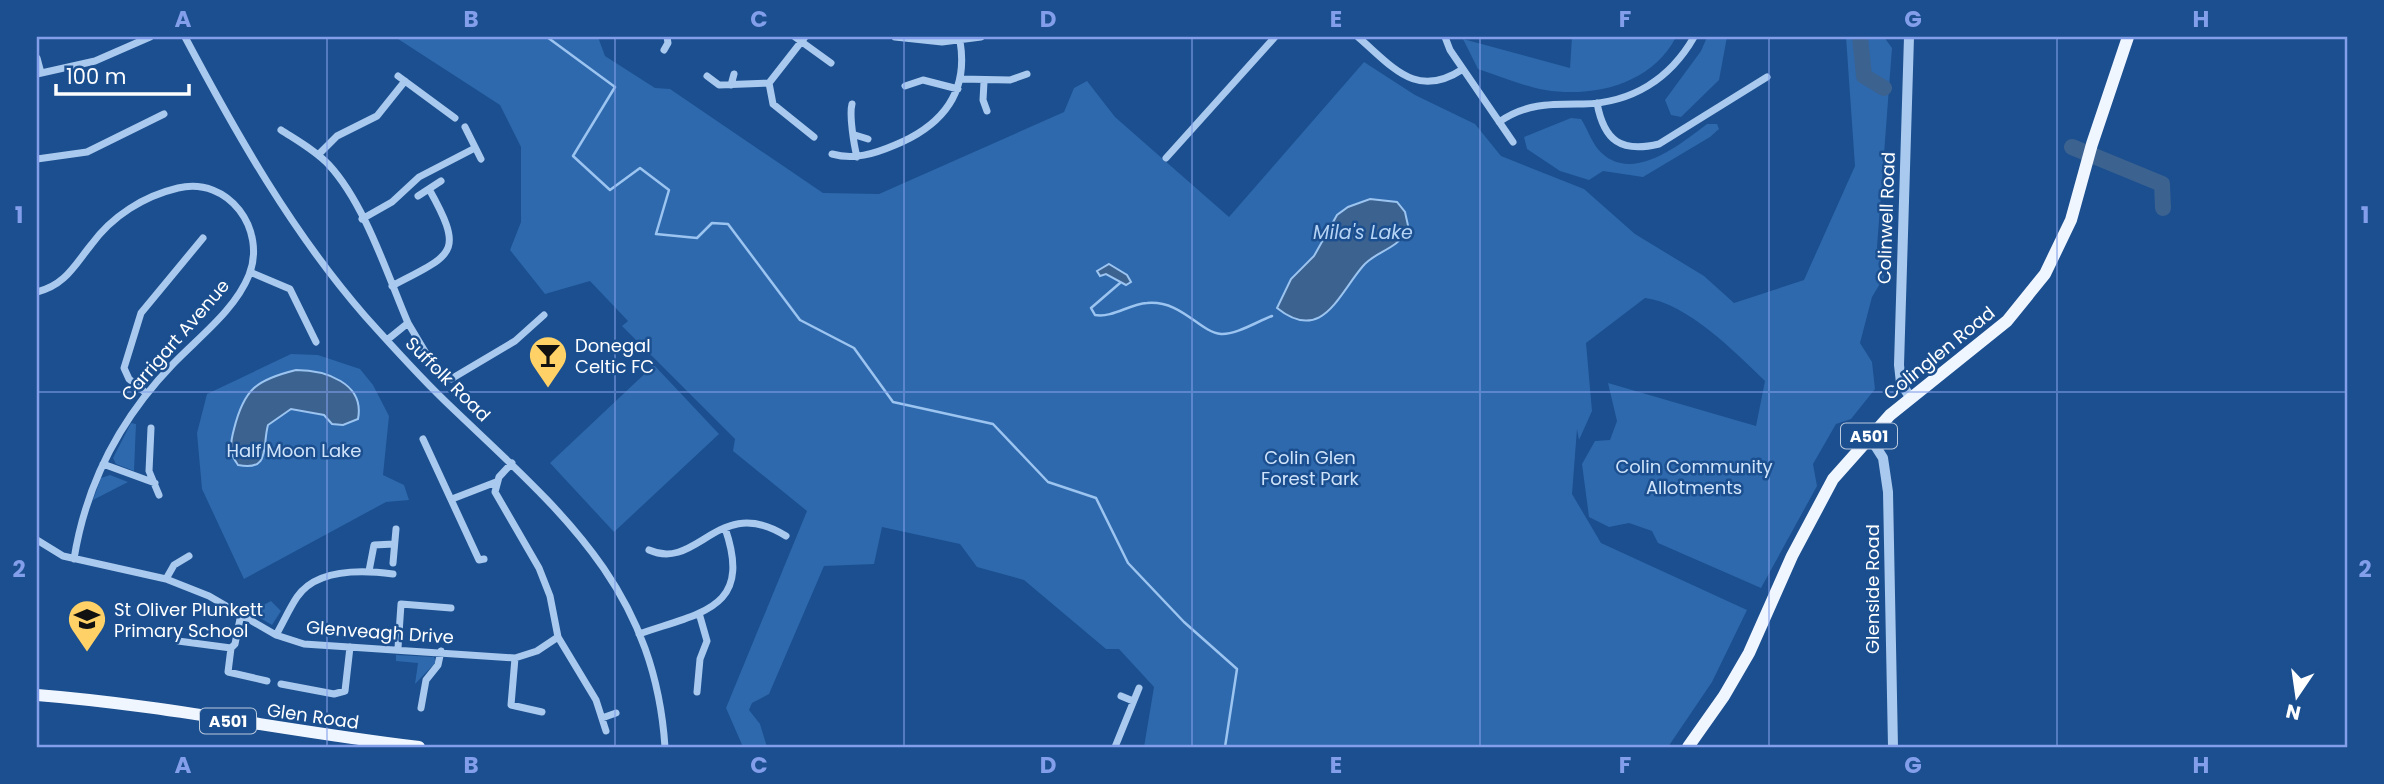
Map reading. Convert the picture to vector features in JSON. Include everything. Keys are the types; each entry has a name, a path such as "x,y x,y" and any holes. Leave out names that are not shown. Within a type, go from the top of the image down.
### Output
{"main road":[{"name":"Colinglen Road","path":"1688,747 1743,663 1797,546 1833,480 1869,436 1910,397 1981,344 2028,298 2060,248 2128,37"},
{"name":"Glen Road","path":"37,695 129,704 328,740 419,747"}],"street":[{"path":"37,58 39,74 95,61 150,37"},
{"name":"Suffolk Road","path":"185,37 267,183 333,275 387,340 433,389 512,463 590,547 617,587 639,634 660,701 665,747"},
{"path":"664,50 668,43 667,37"},
{"path":"895,37 931,42 981,37"},
{"path":"1166,158 1275,37"},
{"path":"1358,37 1393,68 1421,82 1440,82 1463,69"},
{"path":"1445,37 1463,69 1513,142"},
{"path":"1499,122 1532,105 1597,103 1629,96 1657,82 1679,60 1694,37"},
{"name":"Colinwell Road","path":"1909,37 1899,365 1901,383 1910,397"},
{"path":"814,137 773,104 769,83 801,38 831,63"},
{"path":"832,154 848,159 884,150 918,136 950,108 961,79 960,41"},
{"path":"731,85 734,74"},
{"path":"961,79 984,82 1010,80 1027,74"},
{"path":"707,76 719,85 769,83"},
{"path":"1597,103 1609,135 1622,145 1643,148 1659,144 1767,77"},
{"path":"318,155 337,136 385,110 402,79 455,118"},
{"path":"905,86 923,80 958,89"},
{"path":"984,82 983,100 987,111"},
{"path":"852,104 849,114 856,135 853,143 857,157"},
{"path":"37,159 87,152 164,114"},
{"path":"465,127 481,159"},
{"path":"281,130 318,155 335,173 362,219 408,323 441,376 451,379 515,341 544,315"},
{"path":"856,135 868,139"},
{"path":"362,219 392,202 419,177 475,148"},
{"path":"418,196 441,181"},
{"name":"Carrigart Avenue","path":"37,292 54,286 70,274 91,244 122,214 142,201 185,187 204,188 221,194 245,215 254,247 250,272 215,321 146,393 124,424 103,464 83,513 74,559"},
{"path":"392,286 440,261 449,250 449,225 429,189"},
{"path":"146,393 130,379 124,368 141,313 203,238"},
{"name":"Carrigart Avenue","path":"250,272 290,289 316,342"},
{"path":"387,340 408,323"},
{"path":"150,428 149,471 159,495"},
{"name":"Glenside Road","path":"1869,436 1883,458 1888,492 1893,747"},
{"path":"423,439 453,499 479,561 484,559"},
{"path":"453,499 496,482 512,463"},
{"path":"103,464 155,483"},
{"path":"496,482 495,492 530,548 545,582 558,638 591,690 606,731"},
{"path":"649,550 667,555 676,554 725,527 740,522 765,524 786,536"},
{"path":"639,634 699,613 722,599 734,575 734,557 725,527"},
{"path":"393,563 396,528"},
{"name":"Glenveagh Drive","path":"37,540 54,552 74,559 166,579 241,614 276,635 304,644 515,659 537,652 558,638"},
{"path":"369,571 374,545 394,544"},
{"path":"166,579 174,565 189,556"},
{"path":"276,635 303,590 335,575 369,571 393,574"},
{"path":"398,649 401,604 451,608"},
{"path":"697,692 700,659 707,641 699,613"},
{"path":"241,614 235,644 231,648 228,671 267,681"},
{"path":"178,641 231,648"},
{"path":"281,684 334,694 345,691 350,647"},
{"path":"421,708 426,680 438,665 441,652"},
{"path":"515,659 511,705 542,712"},
{"path":"1115,747 1139,688"},
{"path":"1121,696 1133,701"},
{"path":"601,718 617,713"}],"green space":[{"name":"Colin Glen Forest Park","path":"395,37 598,37 605,56 655,88 670,89 823,193 879,194 1064,112 1074,88 1087,81 1115,117 1229,217 1364,62 1415,95 1475,124 1501,156 1584,189 1635,234 1704,276 1734,303 1804,280 1855,166 1846,37 1884,37 1892,48 1877,247 1884,277 1872,297 1860,343 1872,362 1875,389 1851,419 1836,424 1813,464 1817,486 1761,588 1658,543 1652,531 1629,523 1609,527 1589,517 1582,464 1595,441 1610,440 1617,421 1608,383 1756,426 1765,381 1710,330 1677,309 1645,298 1586,343 1592,411 1579,440 1577,429 1572,494 1601,543 1747,610 1712,682 1668,747 1144,747 1154,687 1119,649 1106,649 1024,580 977,567 960,544 882,527 874,564 824,566 769,694 752,703 749,710 760,724 767,747 743,747 726,708 807,511 733,451 735,439 622,326 628,321 590,281 545,294 510,250 521,222 521,147 500,105"},
{"path":"1572,37 1676,37 1665,53 1637,77 1602,89 1583,92 1545,90 1478,69 1463,39 1570,68"},
{"path":"1707,37 1727,37 1719,80 1681,117 1671,115 1665,100 1701,51"},
{"path":"1571,118 1581,119 1597,148 1610,159 1624,164 1638,163 1668,151 1707,124 1717,124 1719,129 1643,177 1603,171 1589,180 1560,171 1527,149 1524,137"},
{"name":"Half Moon Lake","path":"291,354 318,355 360,369 373,385 389,416 383,475 404,485 409,500 386,502 244,579 202,489 197,433 207,394"},
{"path":"654,365 719,434 614,532 550,463"},
{"path":"131,423 136,424 134,471 116,464 113,458"},
{"path":"110,475 128,482 93,500 101,478"},
{"path":"271,601 281,611 272,625 250,612"},
{"path":"396,655 434,657 436,662 415,684 418,663 396,661"}],"water":[{"name":"Mila's Lake","path":"1370,199 1397,202 1405,212 1409,230 1391,247 1368,261 1337,302 1317,318 1306,321 1293,318 1277,308 1291,279 1314,256 1337,215 1348,207"},
{"path":"1109,264 1127,275 1131,282 1126,285 1106,274 1100,276 1097,271"},
{"name":"Half Moon Lake","path":"296,370 330,376 349,388 359,407 358,419 343,425 332,424 324,415 291,409 268,425 265,449 260,461 256,465 238,465 231,448 232,439 247,395 261,383"}],"waterway":[{"path":"547,37 615,87 573,156 610,190 640,168 669,190 656,234 697,238 712,223 728,224 800,320 854,348 893,402 993,424 1048,482 1096,498 1128,563 1184,622 1237,669 1225,747"},
{"path":"1860,37 1864,76 1884,88"},
{"path":"2072,147 2162,184 2163,208"},
{"path":"1120,283 1091,308 1095,315 1108,315 1140,304 1159,303 1170,306 1205,328 1221,334 1240,330 1272,316"}],"place":[{"name":"Donegal Celtic FC","path":"548,389"},
{"name":"St Oliver Plunkett Primary School","path":"87,653"}],"park label":[{"name":"Colin Community Allotments","path":"1694,476"}]}
